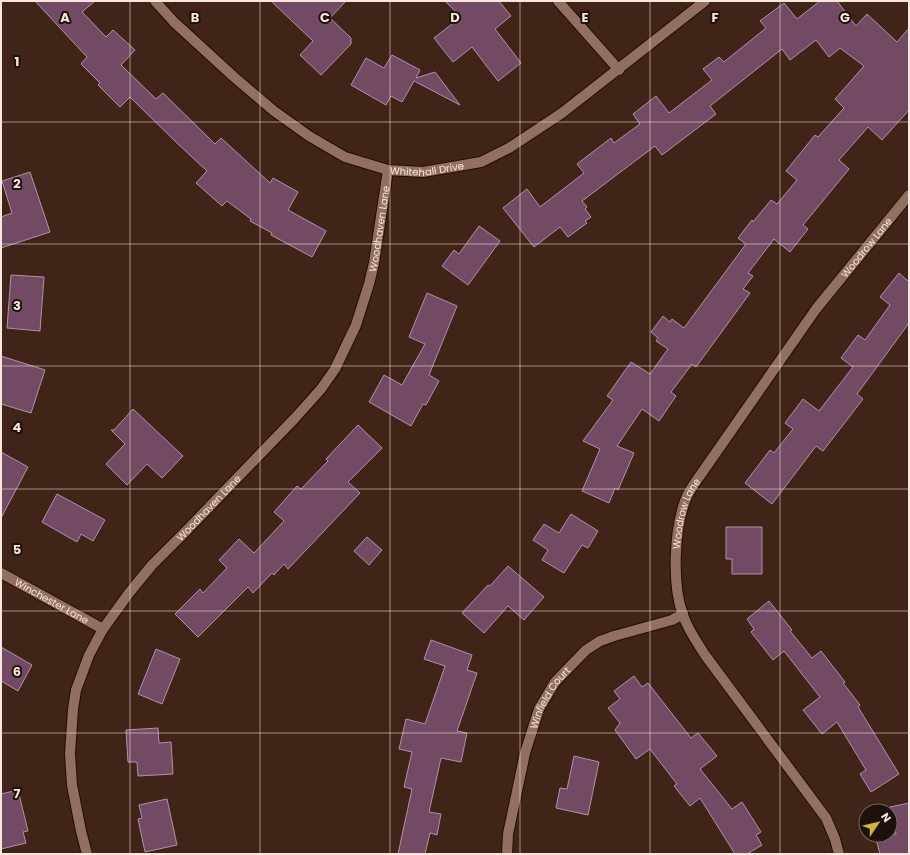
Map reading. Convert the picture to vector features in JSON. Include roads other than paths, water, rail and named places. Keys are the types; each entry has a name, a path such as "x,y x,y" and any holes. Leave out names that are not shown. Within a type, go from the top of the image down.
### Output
{"street":[{"name":"Whitehall Drive","path":"155,1 174,22 228,72 274,111 309,136 345,157 388,170 423,172 481,162 509,148 562,113 705,1"},
{"path":"558,1 618,70"},
{"name":"Woodhaven Lane","path":"87,854 72,785 70,754 73,708 81,673 103,629 128,593 152,565 295,418 320,389 334,369 356,325 370,284 388,170"},
{"name":"Woodrow Lane","path":"839,854 835,839 826,818 690,631 682,614 678,589 676,568 677,541 681,516 686,499 699,476 816,309 909,195"},
{"name":"Winchester Lane","path":"1,572 103,629"},
{"name":"Winfield Court","path":"507,854 508,834 525,753 539,709 555,682 586,650 600,642 614,636 672,620 682,614"}]}
